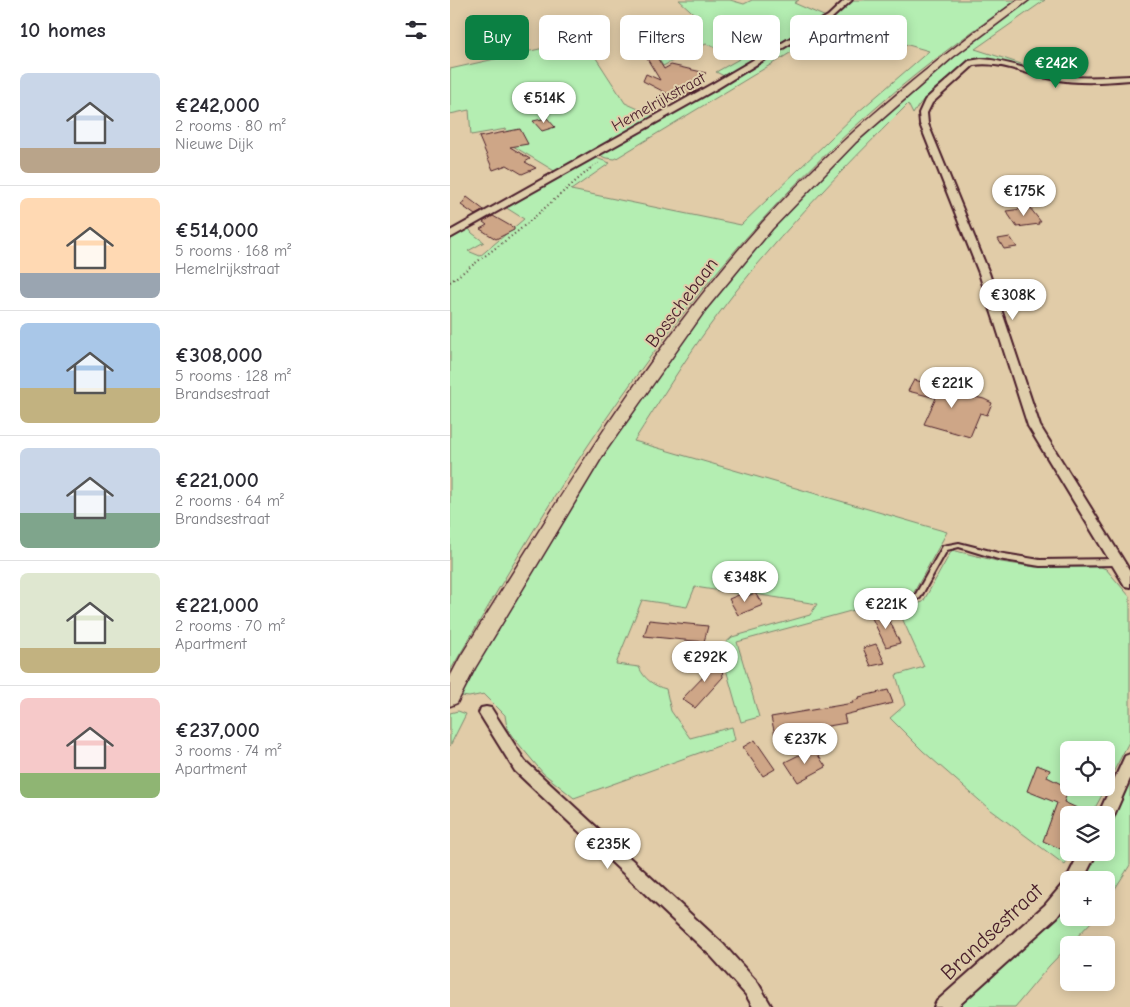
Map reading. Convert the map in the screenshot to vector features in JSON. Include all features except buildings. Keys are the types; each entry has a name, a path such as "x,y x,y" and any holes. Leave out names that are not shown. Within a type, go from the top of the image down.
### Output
{"main road":[{"name":"Bosschebaan","path":"450,697 468,662 599,448 701,306 767,226 852,139 949,55 1024,0"}],"street":[{"name":"Hemelrijkstraat","path":"450,235 714,86 830,17 850,0"},
{"path":"1130,78 1070,79 985,61 972,63 928,102 923,113 924,124 984,273 1034,426 1130,582"},
{"path":"486,713 520,766 717,950 752,989 763,1007"},
{"path":"1110,806 1130,761"},
{"name":"Brandsestraat","path":"943,1007 1051,911 1060,899"}],"lane":[{"path":"918,596 945,548 960,545 998,556 1040,562 1117,562"}],"path":[{"path":"450,282 517,232 576,182 584,172 603,160"}],"green space":[{"path":"679,0 730,0 744,4 752,0 799,0 794,3 821,15 790,15 790,38 780,44 780,15 713,15 713,47 706,44 703,46 703,15 696,15"},
{"path":"851,0 1017,0 885,100 802,178 762,219 724,263 653,354 587,447 534,530 450,671 450,236 468,227 472,233 484,242 468,251 480,256 524,219 505,207 593,157 610,163 571,190 741,225 857,113 929,51 907,45 907,15 837,15"},
{"path":"1028,0 1045,0 975,49 1043,71 996,61 978,60 970,62 931,92 913,114 908,104 830,183 733,294 671,382 634,441 947,532 913,594 737,642 759,717 741,722 720,648 732,637 810,615 817,604 695,587 687,607 642,600 616,664 639,667 650,681 666,689 671,711 690,738 732,727 735,740 574,798 543,773 512,736 507,728 505,715 484,694 469,697 461,696 461,687 617,430 718,289 827,167 954,55"},
{"path":"790,43 790,53 780,59 780,49"},
{"path":"539,49 539,60 597,60 625,103 654,116 556,172 513,146 506,129 471,135 469,110 450,114 450,69 490,60 529,60 529,51"},
{"path":"659,60 675,60 663,66"},
{"path":"737,60 752,60 724,76 716,72"},
{"path":"760,60 778,60 615,159 597,154"},
{"path":"952,550 1001,562 1035,567 1101,567 1106,569 1130,597 1130,740 1115,769 1115,741 1060,741 1060,796 1102,796 1096,806 1060,806 1060,861 1067,861 1065,865 987,807 923,751 890,718 905,705 896,675 924,667 898,609 923,602"},
{"path":"458,711 466,714 450,746 450,713"},
{"path":"1130,781 1130,865 1115,889 1115,871 1085,871 1091,861 1115,861 1115,812"},
{"path":"1060,900 1060,926 1087,926 1078,936 1060,936 1060,955 1015,1007 946,1007"}]}
